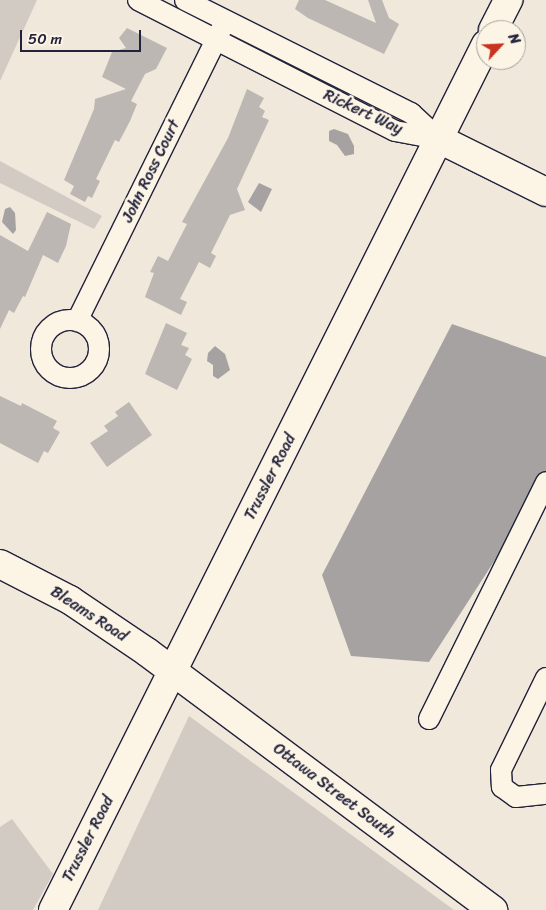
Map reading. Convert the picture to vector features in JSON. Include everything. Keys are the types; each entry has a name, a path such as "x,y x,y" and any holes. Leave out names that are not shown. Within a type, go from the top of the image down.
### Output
{"main road":[{"path":"498,20 508,0"},
{"name":"Trussler Road","path":"53,910 476,64"},
{"path":"439,139 546,192"},
{"name":"Bleams Road","path":"0,564 70,600 173,672"},
{"name":"Ottawa Street South","path":"173,672 493,910"}],"street":[{"name":"Rickert Way","path":"138,0 395,131 439,139"},
{"name":"Rickert Way","path":"185,0 411,114 439,139"},
{"name":"John Ross Court","path":"77,321 225,21"},
{"path":"429,719 546,482"},
{"path":"546,678 501,770 502,787 516,797 546,794"}],"shaded area":[{"path":"0,0 37,0 0,81"},
{"path":"334,129 348,134 354,146 354,154 345,156 337,145 329,141 329,131"},
{"path":"0,161 102,216 94,229 0,183"},
{"path":"259,183 272,189 261,212 248,202"},
{"path":"10,207 15,213 16,230 13,234 2,222 5,209"},
{"path":"452,324 546,357 546,481 429,662 351,656 322,575"},
{"path":"215,346 225,354 230,370 218,379 213,376 213,365 207,361 208,353"},
{"path":"189,716 454,910 98,910"},
{"path":"12,819 53,874 33,910 0,910 0,827"}],"building":[{"path":"299,0 325,0 376,23 368,0 382,0 389,18 399,24 384,54 308,18 295,9"},
{"path":"127,28 167,48 156,69 145,74 131,101 137,104 130,121 119,142 115,140 96,179 100,181 92,198 88,196 85,202 70,194 74,186 64,180 94,109 95,99 126,89 102,77 112,52 126,48 119,38"},
{"path":"247,89 264,98 259,107 265,111 262,117 269,120 237,189 245,210 230,215 211,253 216,256 210,268 199,262 180,299 187,302 181,315 145,297 154,273 150,272 158,256 168,261 187,224 182,222 228,138"},
{"path":"47,212 71,224 66,246 58,263 43,255 25,297 23,296 14,313 9,310 0,329 0,235 28,251"},
{"path":"166,323 187,333 181,345 189,348 185,355 192,359 177,390 145,374"},
{"path":"0,396 21,406 22,403 57,421 53,428 60,432 48,453 44,451 38,463 0,443"},
{"path":"129,402 152,435 107,467 90,443 108,431 104,426 118,416 115,412"}]}
